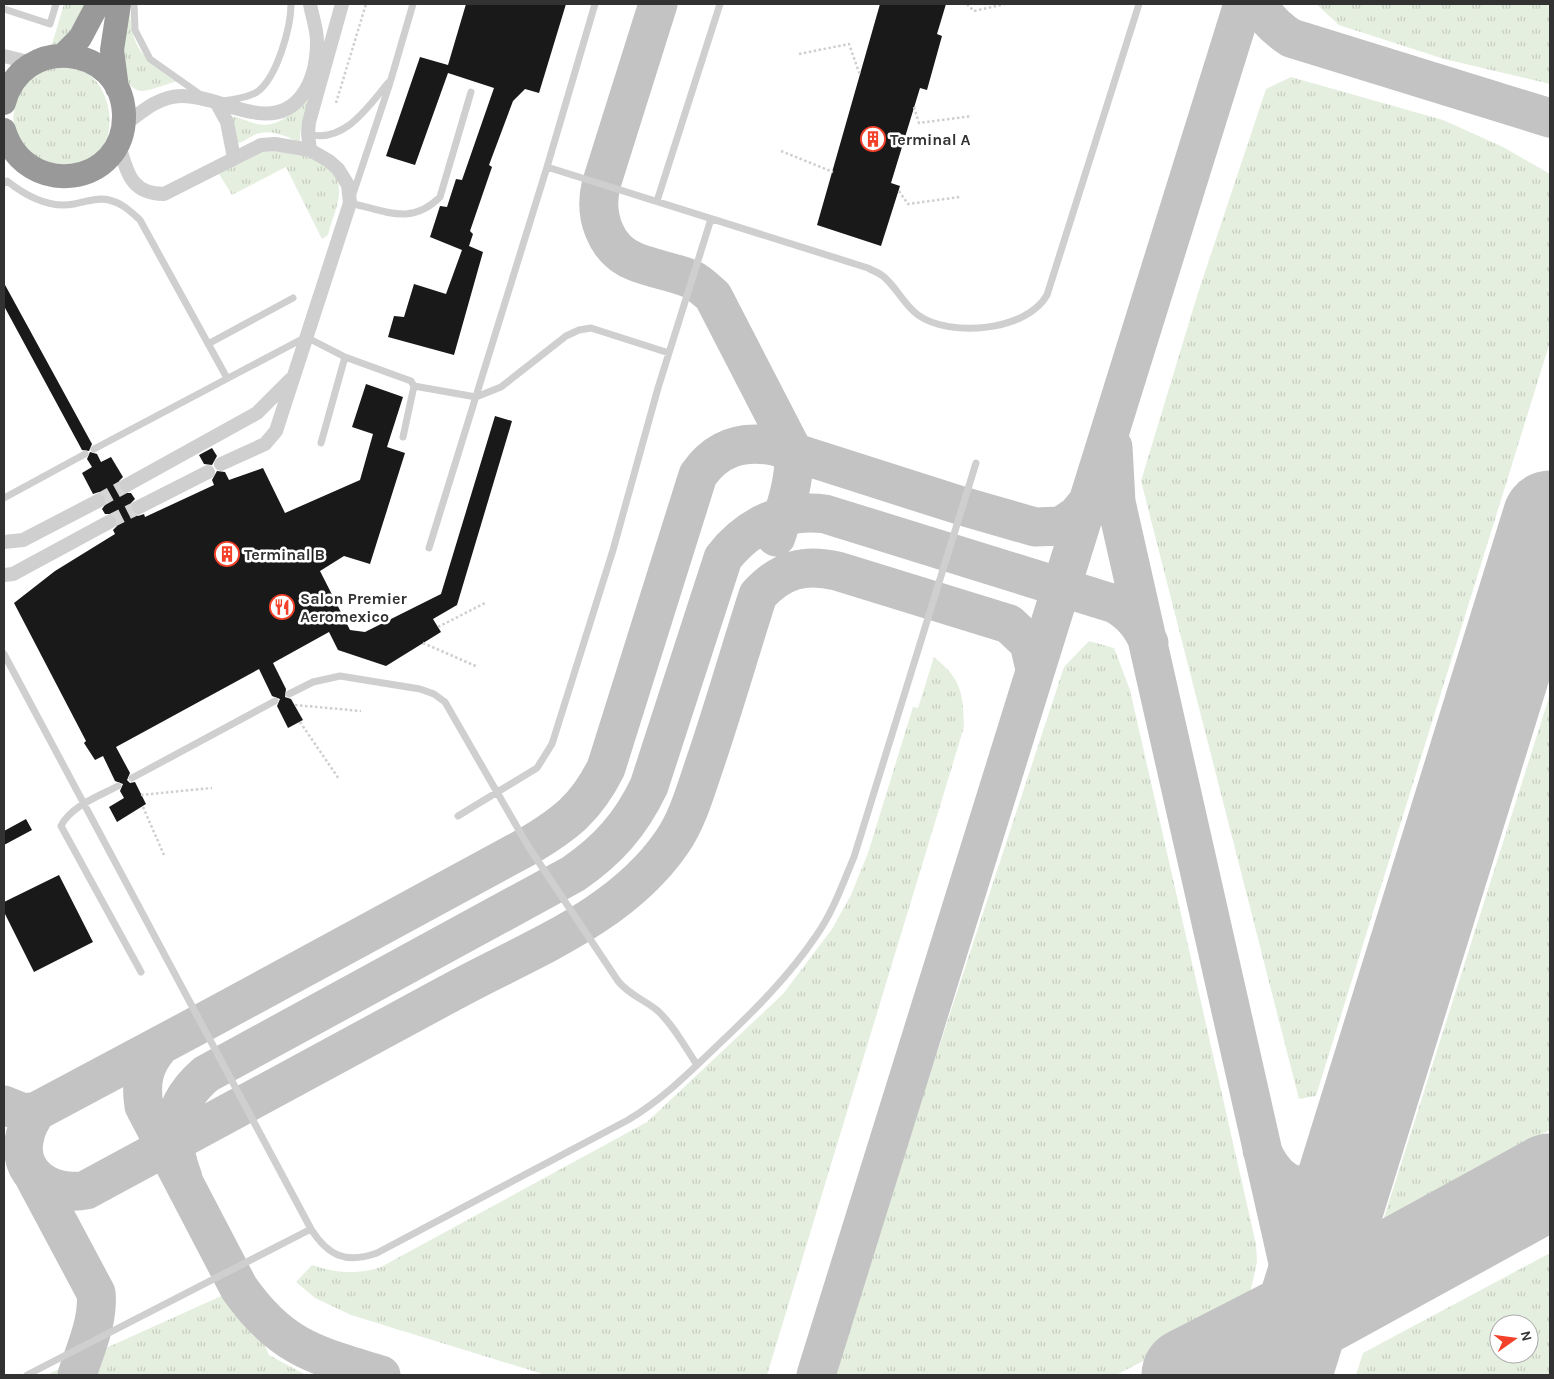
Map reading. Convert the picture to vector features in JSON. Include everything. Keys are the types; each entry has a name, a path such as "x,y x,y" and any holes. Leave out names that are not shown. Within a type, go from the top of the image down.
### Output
{"highway":[{"path":"63,55 80,38 98,4"},
{"path":"5,138 17,156 31,168 58,177 77,176 95,168 109,156 120,135 124,112 117,88 112,50 119,4"},
{"path":"4,103 11,84 24,69 32,63 49,56 77,57 95,64 109,77 117,88"}],"street":[{"path":"310,4 317,39 315,68"},
{"path":"310,150 308,134 342,4"},
{"path":"221,464 265,444 276,431 350,202 348,185 338,169 310,150 269,144 261,145 164,194 153,194 142,191 130,179 120,135 152,104 163,99 181,96 210,100 254,113 271,114 287,109 298,101 315,68 328,52"},
{"path":"4,56 32,63"},
{"path":"4,84 4,94"},
{"path":"210,100 227,122 234,158"},
{"path":"127,485 257,413 293,376"},
{"path":"139,507 208,472"},
{"path":"4,542 23,540 98,501"},
{"path":"4,575 13,574 109,522"}],"lane":[{"path":"4,9 50,24 56,4"},
{"path":"134,4 134,30 150,59 210,100 247,96 258,91 270,77 290,22 291,4"},
{"path":"413,4 350,202 401,215 415,214 429,208 440,197 471,92"},
{"path":"429,548 547,167 595,4"},
{"path":"657,202 720,4"},
{"path":"547,167 868,268 884,277 918,316 967,330 982,329 1032,312 1042,305 1050,286 1139,4"},
{"path":"308,134 325,136 357,120 391,78"},
{"path":"4,183 7,181 24,195 50,204 69,205 107,199 124,205 140,220 227,378"},
{"path":"458,816 537,768 552,744 613,550 669,353 711,219"},
{"path":"208,344 293,298"},
{"path":"94,449 306,337 345,357 406,378 414,386 476,397 501,387 566,336 579,330 590,328 669,353"},
{"path":"321,443 345,357"},
{"path":"403,437 414,386"},
{"path":"4,498 85,454"},
{"path":"4,654 311,1230 321,1246 348,1258 362,1258 377,1253 651,1106 698,1065 752,1012 787,974 817,936 839,894 854,857 976,463"},
{"path":"289,694 313,682 340,676 410,687 434,694 445,702 496,794 528,846 618,981 623,988 649,1003 665,1017 698,1065"},
{"path":"132,778 275,701"},
{"path":"118,786 85,803 65,817 61,826 68,842 141,972"},
{"path":"27,1375 311,1230"}],"path":[{"path":"336,103 366,4"},
{"path":"967,4 974,11 1005,4"},
{"path":"800,54 849,44 860,75"},
{"path":"914,107 920,123 972,116"},
{"path":"781,151 833,172"},
{"path":"899,191 908,204 960,197"},
{"path":"438,627 485,603"},
{"path":"423,643 478,666"},
{"path":"295,705 361,711"},
{"path":"300,722 339,779"},
{"path":"141,795 212,788"},
{"path":"143,807 164,855"}],"green space":[{"path":"64,4 89,4 72,34 56,45 52,44"},
{"path":"1316,4 1550,4 1550,84 1444,59 1339,25"},
{"path":"130,5 133,33 141,52 156,66 178,81 141,91 131,86 128,82 122,71 119,48"},
{"path":"51,67 73,68 85,72 96,81 108,107 110,122 108,136 102,149 92,158 78,164 39,163 17,140 13,117 17,98 26,82"},
{"path":"1291,77 1443,120 1503,147 1550,174 1550,342 1316,1096 1299,1099 1141,481 1197,296 1266,89"},
{"path":"312,95 300,133 300,143 284,136 266,132 236,143 230,116 266,125 288,116"},
{"path":"268,147 315,159 325,164 333,172 338,182 339,194 328,235 322,239 286,167 232,195 219,174"},
{"path":"1089,641 1114,648 1130,690 1256,1244 1257,1262 1251,1289 1239,1304 1213,1325 1116,1375 831,1375 1064,667"},
{"path":"934,657 956,680 963,705 964,727 767,1375 546,1375 351,1315 315,1298 296,1282 312,1265 346,1272 372,1270 381,1267 647,1122 783,994 832,929 851,895 868,853 913,707 918,708"},
{"path":"1550,694 1550,1130 1382,1224"},
{"path":"1550,1253 1550,1375 1356,1375 1363,1353"},
{"path":"239,1288 269,1355 306,1375 46,1375"}],"building":[{"path":"466,4 566,4 539,93 525,89 513,101 489,165 492,167 470,231 473,234 469,246 483,252 454,355 388,337 394,316 404,317 414,284 446,294 462,250 430,237 440,206 447,207 456,179 462,180 494,88 448,73 415,165 386,156 420,57 448,65"},
{"name":"Terminal A","path":"880,4 946,4 937,34 942,36 927,90 920,88 891,183 900,186 881,246 817,225"},
{"path":"4,283 92,444 89,451 82,450 4,306"},
{"name":"Terminal B","path":"366,384 403,397 387,447 405,453 370,564 344,556 320,571 350,630 365,632 441,594 495,416 512,421 457,605 433,619 441,632 386,666 338,650 329,632 273,663 286,689 285,697 291,699 303,720 288,728 277,706 280,699 272,696 259,669 116,747 130,773 127,780 130,783 135,782 146,804 117,822 109,807 124,798 120,791 123,784 115,781 103,756 95,760 84,743 86,741 14,603 55,571 115,534 113,530 117,526 117,518 113,514 105,514 102,509 107,502 105,497 99,492 93,494 82,473 92,467 87,459 90,452 97,454 101,462 111,457 123,477 119,481 119,489 123,493 131,493 135,499 131,503 131,510 138,516 144,514 145,517 214,485 212,480 217,471 225,472 229,480 263,468 285,513 360,480 373,434 352,427"},
{"path":"212,448 217,456 212,465 204,464 199,455"},
{"path":"26,819 32,830 4,845 4,831"},
{"path":"59,875 93,942 34,972 4,912 4,902"}],"taxiway":[{"path":"658,4 601,185 599,196 601,219 609,240 625,256 636,262 691,279 713,296 794,453 791,485 776,537"},
{"path":"816,1375 1243,4"},
{"path":"1259,4 1272,23 1291,38 1550,118"},
{"path":"4,1105 24,1113 37,1111 528,846 573,814 591,794 606,768 698,475 713,458 722,452 741,445 762,444 774,446 962,506 1035,527 1061,526 1077,515 1087,503"},
{"path":"1113,447 1116,502 1291,1276 1295,1307 1290,1355"},
{"path":"183,1178 175,1149 174,1135 176,1122 186,1097 206,1074 573,874 608,846 626,824 649,786 723,558 733,546 755,528 781,517 795,514 825,514 1115,604 1135,620 1149,643"},
{"path":"37,1111 27,1129 23,1150 25,1161 31,1172 39,1180 60,1190 86,1190 450,993 571,930 599,912 626,892 651,869 678,833 687,814 719,721 758,595 784,574 804,568 837,571 1009,624 1029,643 1035,669"},
{"path":"160,1046 150,1060 144,1074 144,1106 239,1288 254,1308 285,1337 318,1355 381,1375"},
{"path":"1262,1150 1277,1174 1286,1181 1296,1185 1307,1185 1328,1176 1343,1161 1360,1128"},
{"path":"32,1173 96,1293 93,1324 77,1375"}],"runway":[{"path":"1284,1375 1550,518"},
{"path":"1189,1375 1302,1317 1550,1181"}],"tunnel":[{"path":"98,501 127,485"},
{"path":"109,522 139,507"}],"place":[{"name":"Terminal A","path":"873,139"},
{"name":"Terminal B","path":"227,554"},
{"name":"Salon Premier Aeromexico","path":"282,607"}]}
